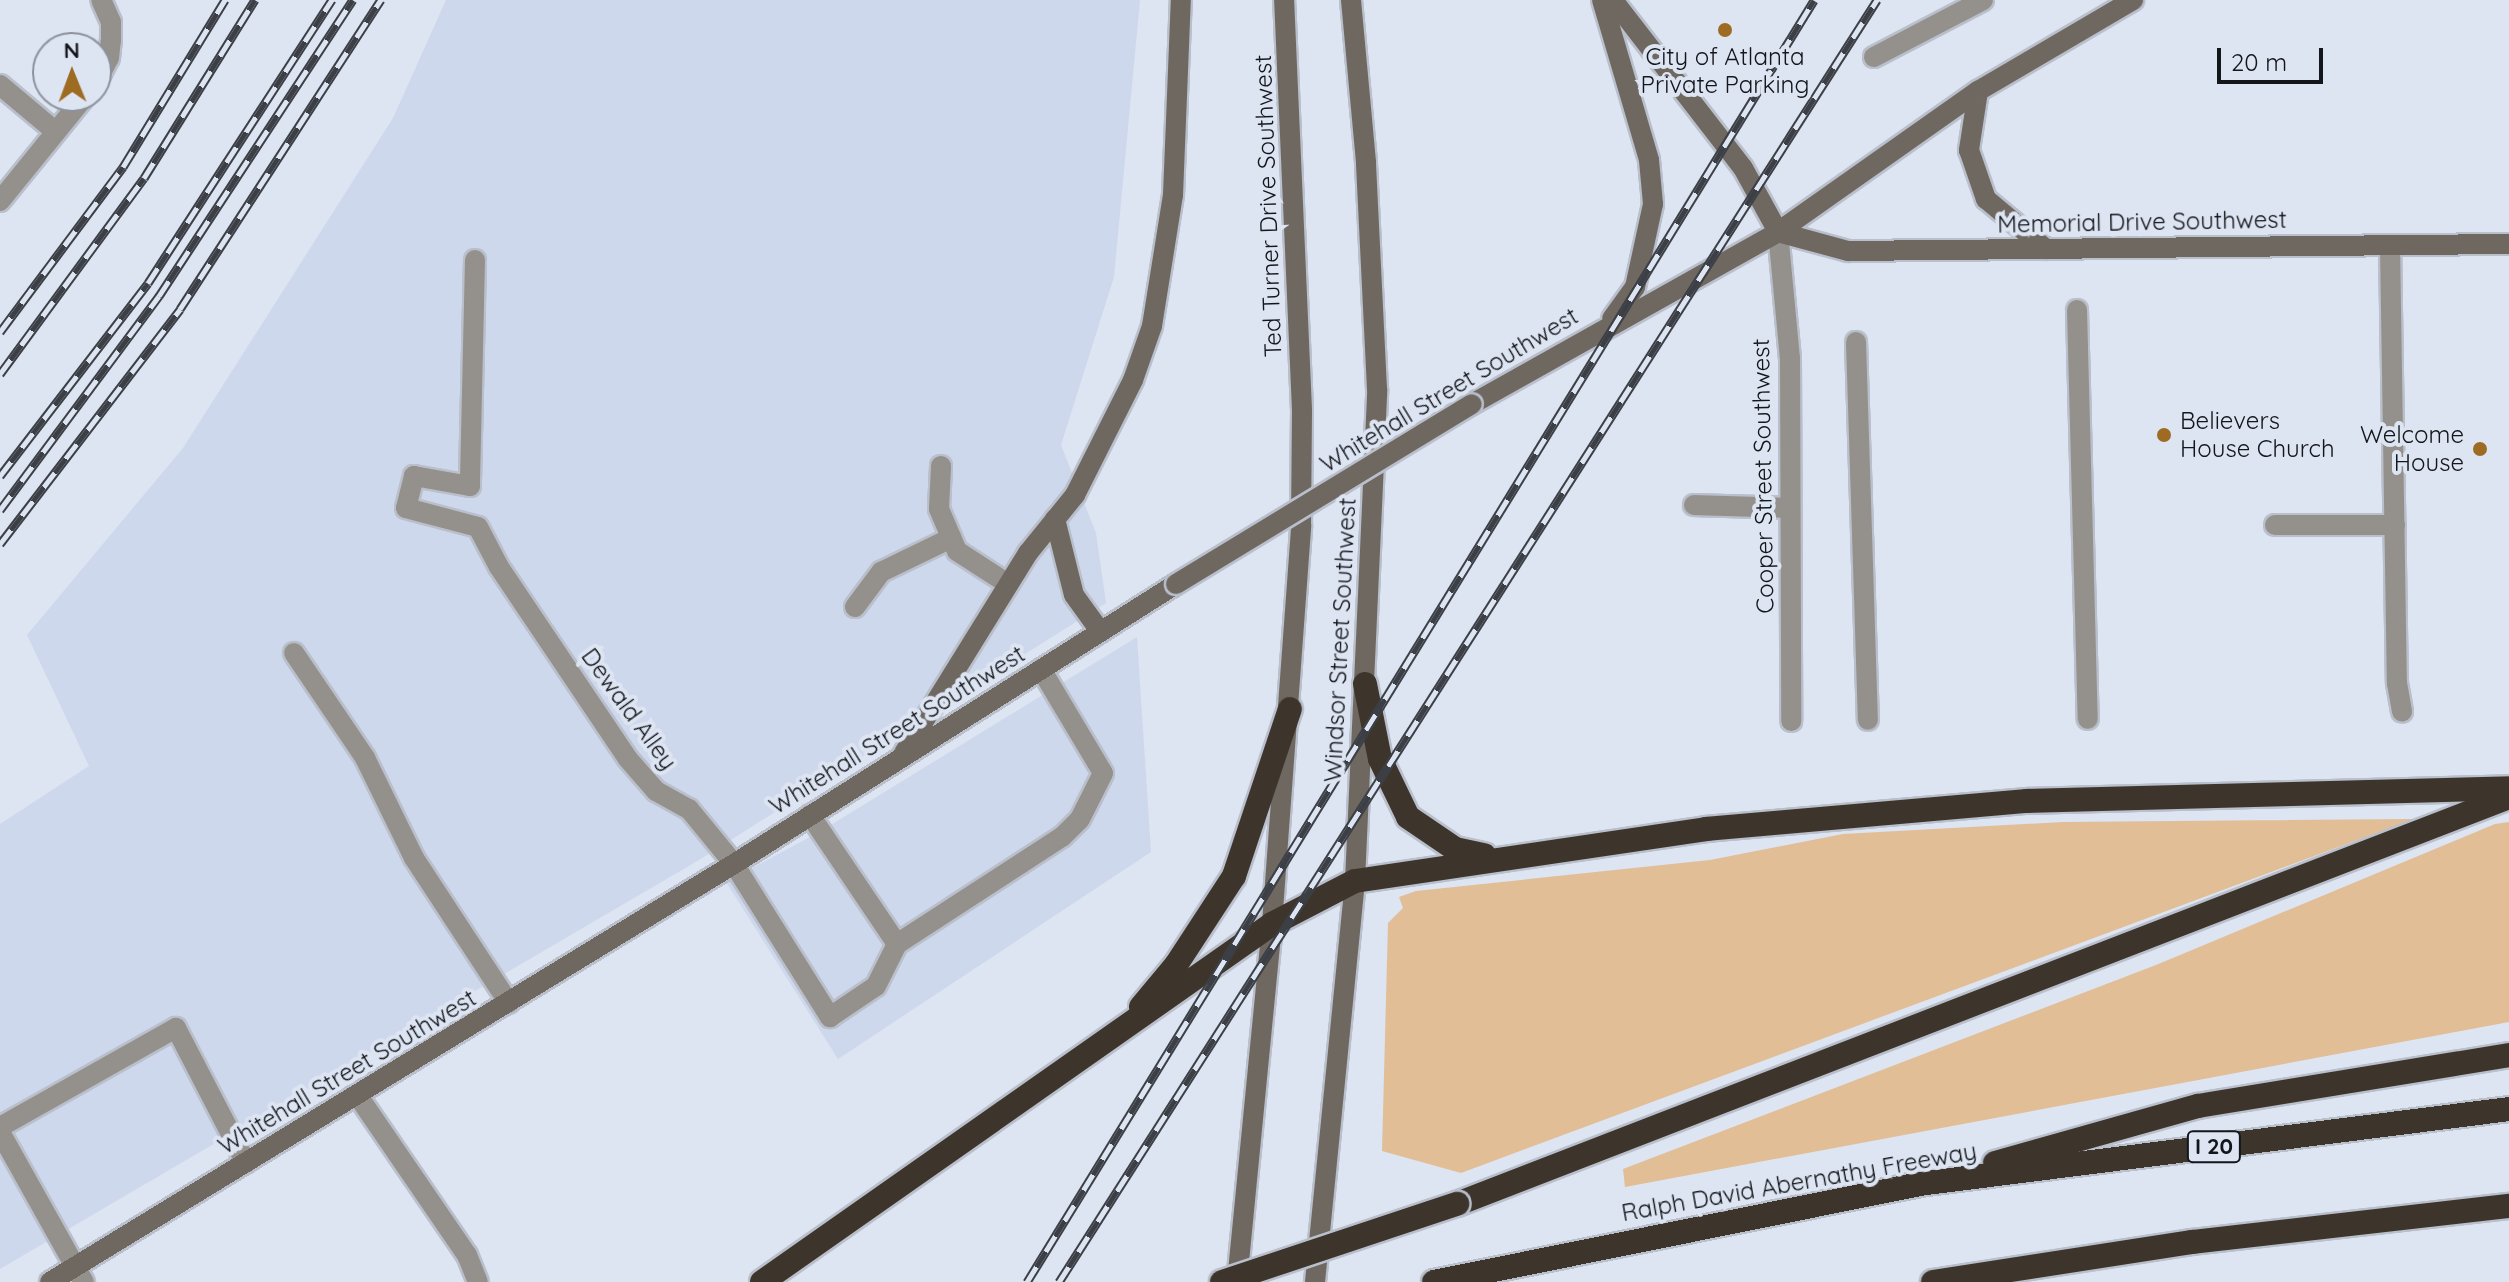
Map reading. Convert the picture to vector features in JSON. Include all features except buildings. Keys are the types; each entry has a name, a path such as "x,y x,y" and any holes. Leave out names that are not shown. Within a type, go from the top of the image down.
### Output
{"highway":[{"path":"1365,684 1380,759 1408,817 1455,849 1498,858"},
{"path":"1121,1031 1176,965 1234,876 1290,709"},
{"path":"762,1282 1272,924 1355,881 1706,829 2027,801 2509,788"},
{"path":"1222,1282 1457,1204 2509,797"},
{"path":"1919,1184 2198,1106 2509,1055"},
{"name":"Ralph David Abernathy Freeway","path":"1442,1280 1919,1184 2509,1109"},
{"path":"1933,1282 2192,1242 2509,1206"}],"street":[{"path":"101,0 111,22 111,32"},
{"path":"901,758 1008,584 1055,519 1107,438 1152,326 1173,195 1181,0"},
{"name":"Ted Turner Drive Southwest","path":"1284,0 1302,410"},
{"name":"Windsor Street Southwest","path":"1315,1282 1355,881 1377,389 1366,162 1351,0"},
{"path":"1602,0 1649,160 1653,204 1635,287 1608,325"},
{"path":"1613,0 1743,168 1778,232"},
{"path":"1874,57 1983,0"},
{"name":"Whitehall Street Southwest","path":"50,1282 79,1274 246,1163 734,864 1100,631 1472,404 1778,232 1978,91 2133,0"},
{"path":"0,85 56,132"},
{"path":"1978,91 1969,150 1986,199 2046,249"},
{"path":"0,201 72,112"},
{"name":"Memorial Drive Southwest","path":"1778,232 1848,251 2509,244"},
{"name":"Cooper Street Southwest","path":"1778,232 1790,358 1791,721"},
{"path":"2390,245 2402,712"},
{"name":"Dewald Alley","path":"475,260 470,486 414,476 406,508 478,527 499,567 628,759 656,791 689,809 734,864 830,1017 876,986 897,944"},
{"path":"2077,310 2088,719"},
{"path":"1856,342 1868,720"},
{"name":"Windsor Street Southwest","path":"1237,1282 1290,709 1302,410"},
{"path":"941,466 939,509 957,551 1008,584"},
{"path":"1694,505 1790,508"},
{"path":"1055,519 1074,595 1100,631"},
{"path":"2275,525 2395,525"},
{"path":"855,607 881,572 951,538"},
{"path":"294,653 365,758 414,858 509,1003"},
{"path":"810,815 897,944 1062,837 1080,819 1103,773 1041,669"},
{"path":"79,1274 0,1130 176,1028 246,1163"},
{"path":"358,1096 467,1255 478,1282"}],"shaded area":[{"path":"446,0 1140,0 1114,277 1061,445 1096,533 1106,603 699,860 0,1269 0,824 89,766 27,635 183,448 393,118"},
{"path":"1137,637 1151,852 838,1059 726,882 821,831"},
{"path":"2414,819 1461,1173 1382,1151 1388,923 1403,908 1399,897 1416,891 1710,860 1843,834 2063,822"},
{"path":"2509,822 2509,1022 1625,1187 1623,1169 2156,965 2495,824"}],"railway":[{"path":"0,332 123,167 225,0"},
{"path":"0,374 144,178 255,0"},
{"path":"0,476 148,283 332,0"},
{"path":"0,510 159,296 353,0"},
{"path":"0,544 180,309 381,0"},
{"path":"1027,1282 1814,0"},
{"path":"1059,1282 1877,0"}],"place":[{"name":"City of Atlanta Private Parking","path":"1725,30"},
{"name":"Believers House Church","path":"2164,435"},
{"name":"Welcome House","path":"2480,449"}]}
